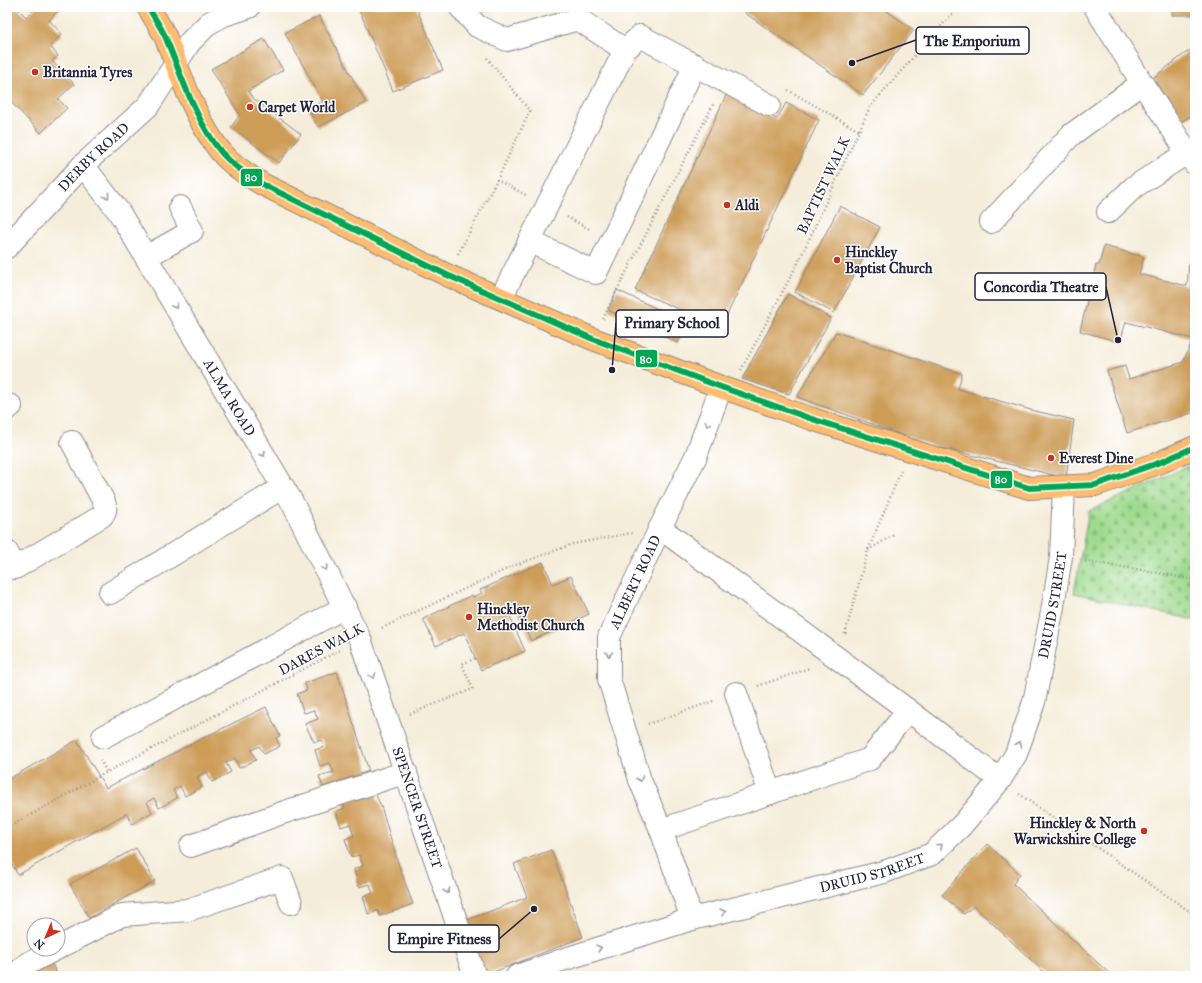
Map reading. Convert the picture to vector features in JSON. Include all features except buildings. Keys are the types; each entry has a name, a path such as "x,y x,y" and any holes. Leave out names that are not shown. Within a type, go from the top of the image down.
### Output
{"main road":[{"path":"148,7 164,35 193,104 213,142 234,164 262,184 447,275 593,339 726,389 812,419 1029,488 1095,485 1148,467 1195,448"}],"street":[{"name":"DERBY ROAD","path":"7,247 83,165 148,106 190,42 209,23 224,15 249,7"},
{"path":"460,7 477,26 507,40 578,19 625,50"},
{"path":"1095,7 1191,158 1134,187 1108,212"},
{"path":"501,298 625,50 640,36 769,105"},
{"path":"529,241 596,273 695,65"},
{"path":"991,222 1071,135 1142,83"},
{"name":"ALMA ROAD","path":"83,165 119,212 292,502 360,639"},
{"path":"146,257 192,231 180,207"},
{"name":"ALBERT ROAD","path":"692,919 661,830 640,780 609,679 609,637 660,528 696,456 726,389"},
{"path":"11,560 54,545 102,516 106,508 72,442"},
{"path":"110,593 283,487"},
{"name":"DRUID STREET","path":"516,976 565,968 692,919 884,872 932,854 962,825 1000,780 1016,754 1034,702 1052,612 1061,557 1064,487"},
{"path":"660,528 908,710 1000,780"},
{"path":"103,737 345,607"},
{"name":"SPENCER STREET","path":"360,639 475,976"},
{"path":"736,693 770,793"},
{"path":"661,830 870,759 902,718"},
{"path":"191,846 282,813 406,772"},
{"path":"66,943 122,915 188,910 282,878 291,903"},
{"path":"14,976 27,964 40,957"}],"path":[{"name":"BAPTIST WALK","path":"726,389 736,378 798,263 870,107 959,7"},
{"path":"447,275 497,180 530,111 483,52"},
{"path":"593,339 725,81"},
{"path":"802,98 859,131"},
{"path":"497,180 636,254"},
{"path":"838,659 868,550 909,450"},
{"name":"DARES WALK","path":"7,828 107,772 329,657 360,639 513,566 573,544 660,528"},
{"path":"868,550 894,535"},
{"path":"1061,557 1195,580"},
{"path":"389,723 473,689 462,664 476,658"},
{"path":"1000,780 1195,915"}],"green space":[{"path":"1195,463 1195,620 1074,593 1089,511"}],"transit line":[{"name":"80","path":"148,7 165,36 189,96 204,126 221,152 240,170 262,184 447,275 593,339 812,419 1029,488 1095,485 1161,462 1195,447"}],"place":[{"name":"The Emporium","path":"852,63"},
{"name":"Britannia Tyres","path":"35,72"},
{"name":"Carpet World","path":"250,107"},
{"name":"Aldi","path":"727,205"},
{"name":"Hinckley Baptist Church","path":"837,260"},
{"name":"Concordia Theatre","path":"1118,340"},
{"name":"Primary School","path":"612,370"},
{"name":"Everest Dine","path":"1051,458"},
{"name":"Hinckley Methodist Church","path":"469,617"},
{"name":"Hinckley & North Warwickshire College","path":"1144,831"},
{"name":"Empire Fitness","path":"534,909"}]}
